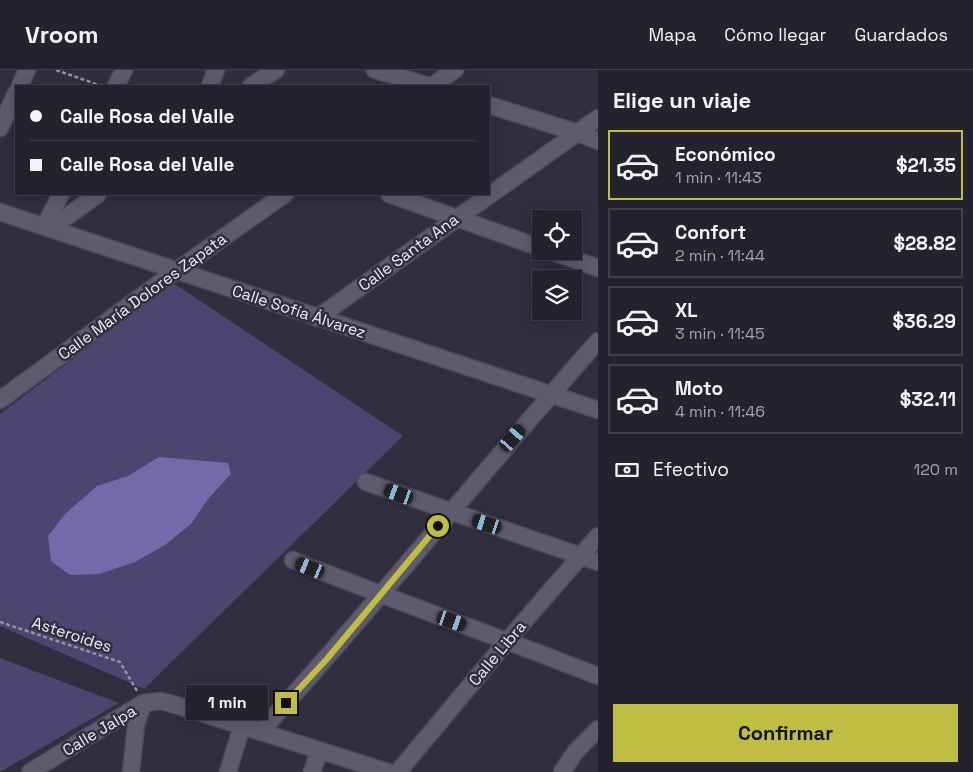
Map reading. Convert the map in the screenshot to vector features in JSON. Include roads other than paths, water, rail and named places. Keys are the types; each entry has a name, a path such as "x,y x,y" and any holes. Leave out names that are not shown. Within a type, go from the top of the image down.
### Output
{"street":[{"path":"20,85 27,70"},
{"path":"116,85 124,70"},
{"path":"210,85 216,70"},
{"path":"253,85 276,70"},
{"path":"375,70 427,85"},
{"path":"432,85 455,70"},
{"path":"0,128 15,95"},
{"path":"490,105 578,133 598,142"},
{"name":"Calle Santa Ana","path":"490,194 598,118"},
{"path":"47,228 61,195"},
{"path":"47,228 96,195"},
{"name":"Calle María Dolores Zapata","path":"0,400 284,195"},
{"path":"393,195 532,245"},
{"name":"Calle Santa Ana","path":"317,318 489,195"},
{"name":"Calle Sofía Álvarez","path":"0,212 598,410"},
{"path":"576,260 598,268"},
{"path":"260,732 326,660 449,512 598,341"},
{"path":"366,482 598,562"},
{"name":"Calle Libra","path":"398,772 598,536"},
{"path":"294,560 379,595 508,640 598,676"},
{"path":"130,772 136,725 144,703 154,701 168,703 388,772"},
{"name":"Calle Jalpa","path":"30,772 144,703"},
{"path":"228,772 242,726"},
{"path":"562,772 576,751 598,729"},
{"path":"312,772 319,750"}]}
